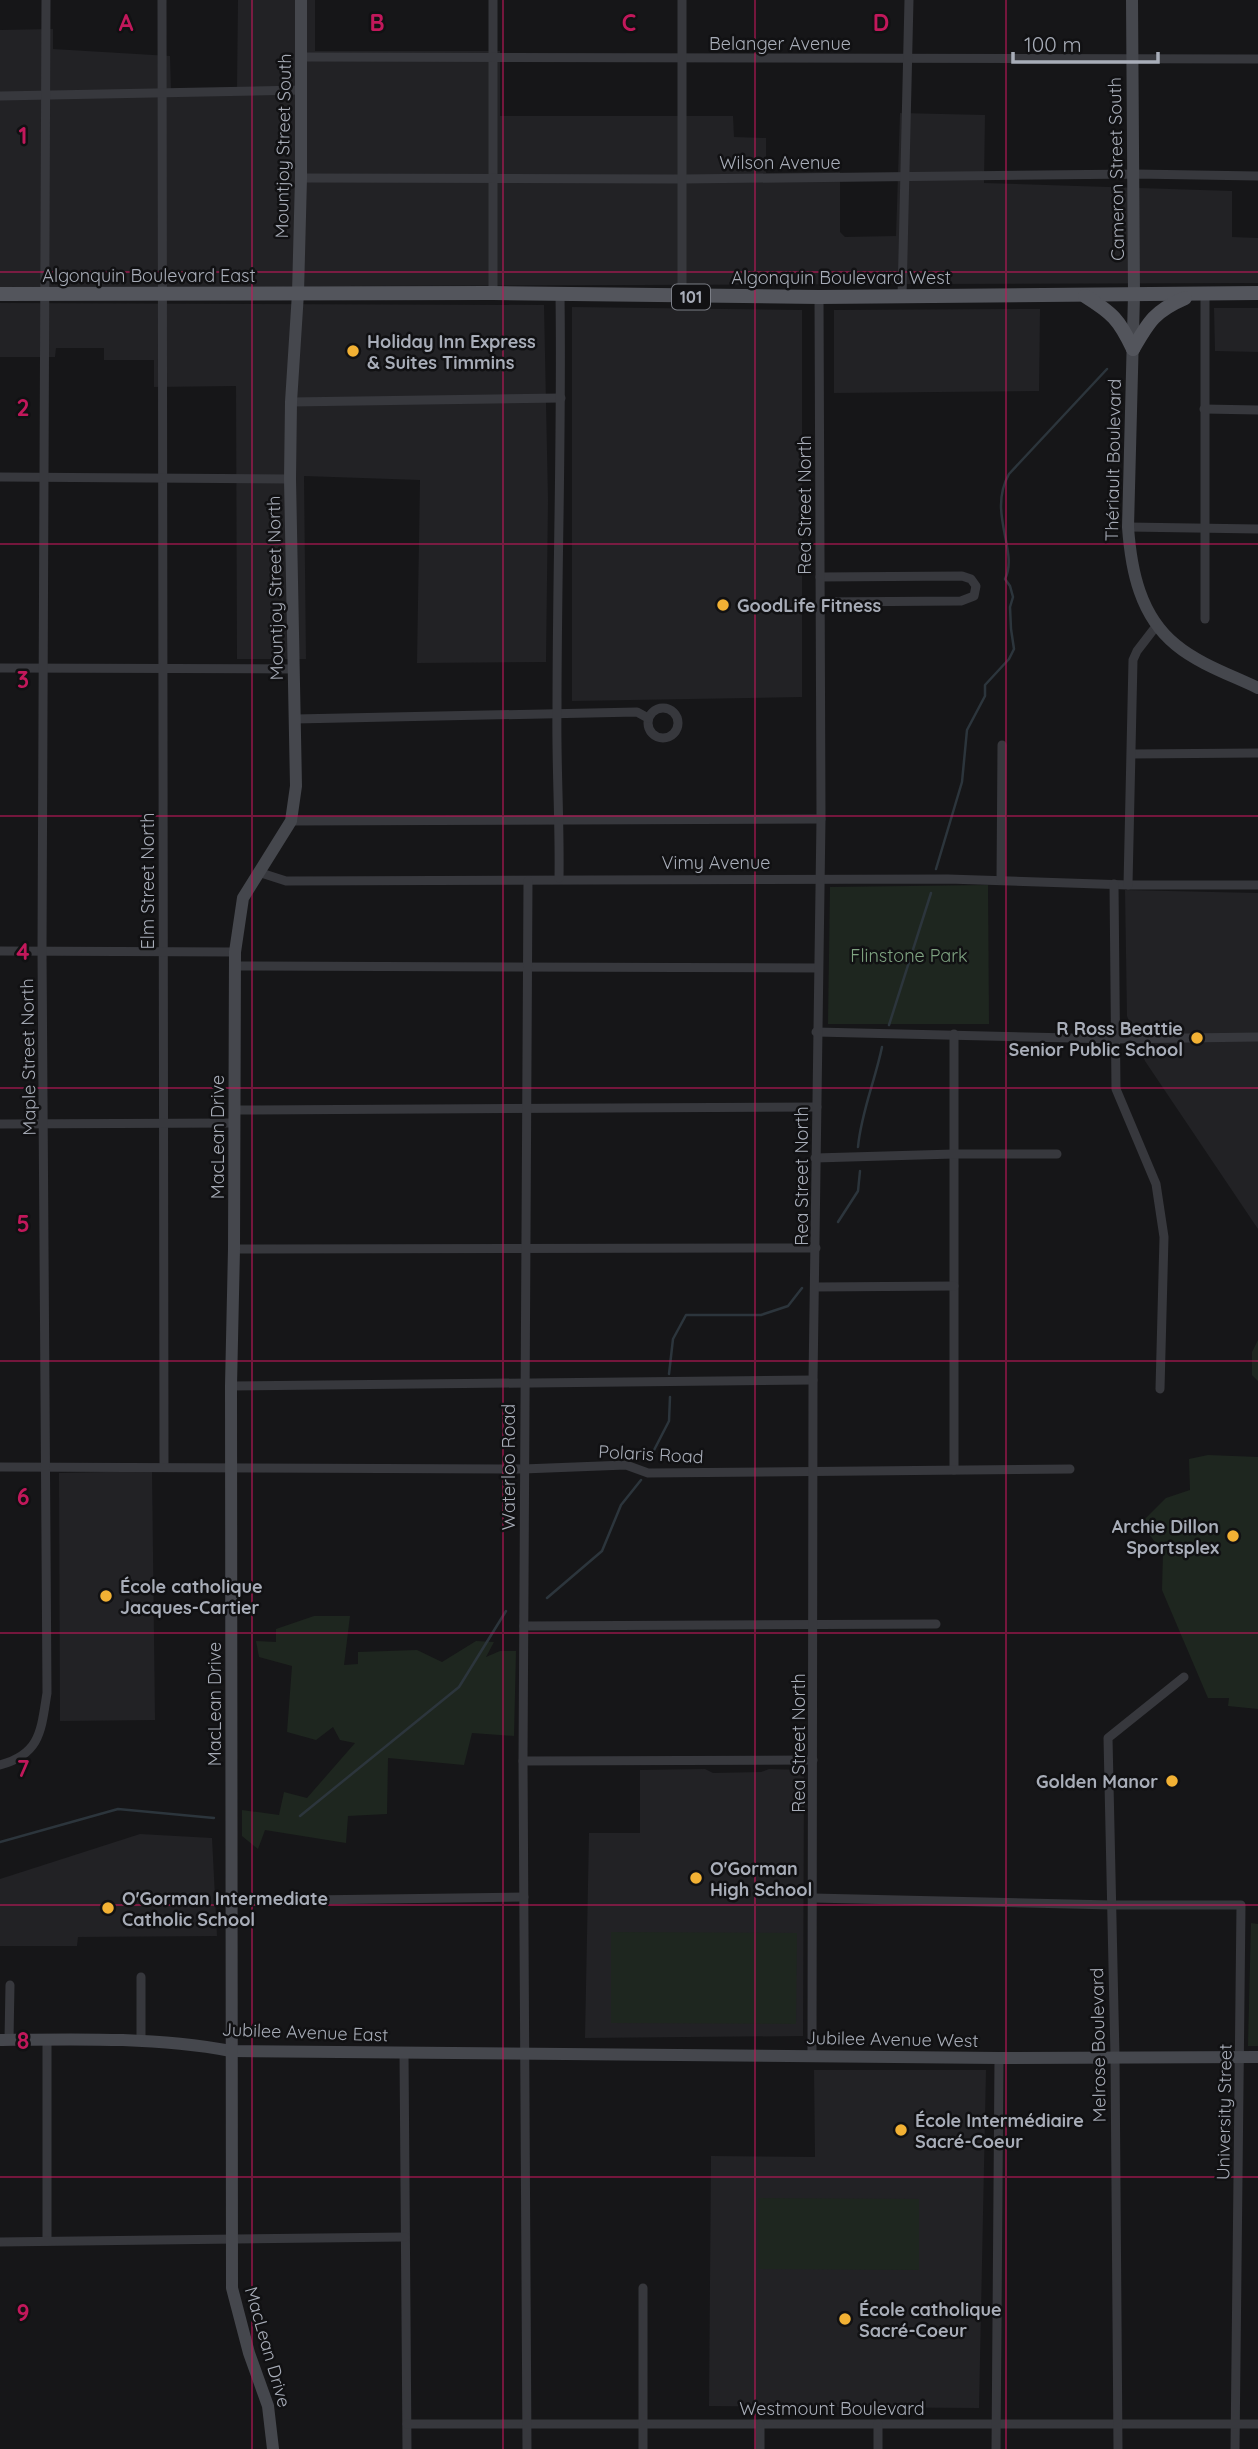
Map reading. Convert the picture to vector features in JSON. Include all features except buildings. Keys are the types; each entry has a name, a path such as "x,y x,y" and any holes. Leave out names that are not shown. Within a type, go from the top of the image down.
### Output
{"main road":[{"name":"Algonquin Boulevard East","path":"0,294 298,293"},
{"name":"Algonquin Boulevard West","path":"298,293 819,298 1258,293"},
{"path":"1133,349 1146,325 1164,307 1199,294"},
{"path":"1084,295 1106,309 1121,323 1133,349"}],"street":[{"name":"Maple Street North","path":"0,1765 27,1753 40,1737 47,1693 42,951 46,0"},
{"name":"Elm Street North","path":"162,0 164,1467"},
{"name":"Mountjoy Street South","path":"298,293 301,0"},
{"path":"493,0 493,293"},
{"path":"682,0 682,296"},
{"path":"902,297 909,0"},
{"name":"Cameron Street South","path":"1132,0 1135,295"},
{"name":"Belanger Avenue","path":"301,57 1258,59"},
{"path":"0,96 301,90"},
{"name":"Wilson Avenue","path":"301,178 683,179 1135,174 1258,176"},
{"name":"Mountjoy Street North","path":"258,872 291,821 296,786 290,479 291,402 298,293"},
{"path":"1199,294 1204,410 1205,619"},
{"path":"559,878 556,712 560,295"},
{"name":"Thériault Boulevard","path":"1135,295 1128,527 1130,559 1139,592 1157,625 1176,645 1198,659 1258,688"},
{"name":"Rea Street North","path":"812,2056 813,1380 821,819 819,298"},
{"path":"291,402 561,398"},
{"path":"1204,410 1258,410"},
{"path":"0,477 290,479"},
{"path":"1128,527 1258,529"},
{"path":"820,577 962,576 971,579 976,586 974,596 961,601 820,602"},
{"path":"1128,885 1133,660 1157,625"},
{"path":"0,668 293,669"},
{"path":"296,719 556,712 637,712 649,718"},
{"path":"1001,880 1002,745"},
{"path":"1132,754 1258,753"},
{"path":"291,821 821,819"},
{"path":"0,951 235,952 243,898 258,872"},
{"name":"Vimy Avenue","path":"258,872 286,881 528,881 559,878 1001,880 1128,885 1258,885"},
{"name":"Waterloo Road","path":"527,2449 523,1383 528,1110 528,881"},
{"path":"1114,884 1116,1088 1156,1184 1164,1237 1160,1389"},
{"name":"MacLean Drive","path":"235,952 231,1387 232,2288 249,2353 268,2406 273,2449"},
{"path":"235,966 818,968"},
{"path":"816,1032 1115,1039 1258,1037"},
{"path":"954,1034 954,1470"},
{"path":"234,1110 817,1107"},
{"path":"0,1124 234,1124"},
{"path":"815,1158 1058,1154"},
{"path":"234,1249 816,1248"},
{"path":"816,1287 954,1286"},
{"path":"231,1387 813,1380"},
{"name":"Polaris Road","path":"0,1466 523,1469 626,1465 648,1473 1070,1469"},
{"path":"524,1626 936,1624"},
{"name":"Melrose Boulevard","path":"1118,2449 1115,2057 1108,1738 1184,1677"},
{"path":"523,1760 813,1760"},
{"path":"232,1901 524,1898"},
{"path":"813,1898 1112,1905"},
{"name":"University Street","path":"1112,1905 1241,1905 1236,2449"},
{"path":"141,1977 141,2040"},
{"path":"4,2040 10,1985"},
{"path":"47,2039 47,2241"},
{"name":"Jubilee Avenue East","path":"4,2040 141,2040 194,2044 231,2051 524,2054"},
{"path":"404,2052 407,2449"},
{"name":"Jubilee Avenue West","path":"524,2054 999,2059 1258,2057"},
{"path":"996,2449 999,2059"},
{"path":"0,2242 405,2237"},
{"path":"643,2288 643,2449"},
{"name":"Westmount Boulevard","path":"407,2424 1258,2424"},
{"path":"760,2424 760,2449"},
{"path":"878,2424 878,2449"}],"shaded area":[{"path":"238,0 315,0 315,51 500,51 500,116 733,116 734,137 766,138 766,173 840,172 840,232 845,237 896,236 900,113 985,115 984,183 1232,191 1232,237 1258,238 1258,283 0,287 0,30 53,29 53,49 170,56 171,90 237,87"},
{"path":"0,303 544,305 548,500 546,662 417,663 420,480 304,476 306,659 237,659 236,386 154,387 154,360 104,360 104,348 56,348 55,357 0,357"},
{"path":"572,307 802,310 802,697 572,701"},
{"path":"1214,308 1258,308 1258,352 1215,351"},
{"path":"1040,309 1039,391 834,393 834,310"},
{"name":"R Ross Beattie Senior Public School","path":"1125,890 1258,893 1258,1229 1145,1061 1127,1016"},
{"name":"École catholique Jacques-Cartier","path":"152,1471 155,1720 60,1721 59,1473"},
{"name":"O'Gorman High School","path":"705,1769 713,1773 761,1772 769,1769 804,1770 803,2036 585,2038 589,1833 640,1833 640,1770"},
{"name":"O'Gorman Intermediate Catholic School","path":"140,1834 212,1838 217,1936 78,1937 77,1946 0,1946 0,1879"},
{"name":"École catholique Sacré-Coeur","path":"814,2070 986,2070 979,2408 709,2406 711,2156 815,2157"}],"green space":[{"name":"Flinstone Park","path":"988,885 989,1024 828,1024 830,887"},
{"path":"1258,1340 1258,1381 1252,1375 1252,1352"},
{"path":"1208,1455 1258,1457 1258,1709 1228,1706 1229,1698 1208,1698 1162,1590 1163,1553 1141,1523 1166,1498 1190,1490 1189,1459"},
{"path":"314,1616 350,1616 344,1665 358,1664 358,1652 417,1650 442,1662 476,1641 494,1642 486,1657 500,1651 516,1651 514,1736 472,1733 464,1765 388,1758 387,1814 348,1816 346,1843 265,1830 258,1849 242,1836 242,1810 279,1815 284,1792 307,1798 355,1743 340,1740 333,1727 316,1740 287,1732 292,1666 259,1657 256,1641 276,1642 276,1629"},
{"path":"1251,1923 1258,1924 1258,2046 1248,2046"},
{"path":"611,1932 797,1933 796,2024 611,2023"},
{"path":"758,2198 919,2199 919,2270 758,2269"}],"waterway":[{"path":"936,869 962,782 967,730 985,696 985,685 1009,659 1014,649 1010,607 1013,597 1005,579 1008,556 1002,517 1003,489 1009,474 1107,369"},
{"path":"889,1025 931,893"},
{"path":"858,1147 882,1047"},
{"path":"838,1222 858,1191 860,1171"},
{"path":"669,1374 673,1339 686,1315 761,1315 788,1306 802,1288"},
{"path":"651,1456 669,1421 670,1397"},
{"path":"547,1598 602,1551 621,1505 641,1480"},
{"path":"300,1816 459,1687 506,1611"},
{"path":"0,1842 118,1809 214,1818"}],"place":[{"name":"Holiday Inn Express & Suites Timmins","path":"353,351"},
{"name":"GoodLife Fitness","path":"723,605"},
{"name":"R Ross Beattie Senior Public School","path":"1197,1038"},
{"name":"Archie Dillon Sportsplex","path":"1233,1536"},
{"name":"École catholique Jacques-Cartier","path":"106,1596"},
{"name":"Golden Manor","path":"1172,1781"},
{"name":"O'Gorman High School","path":"696,1878"},
{"name":"O'Gorman Intermediate Catholic School","path":"108,1908"},
{"name":"École Intermédiaire Sacré-Coeur","path":"901,2130"},
{"name":"École catholique Sacré-Coeur","path":"845,2319"}]}
